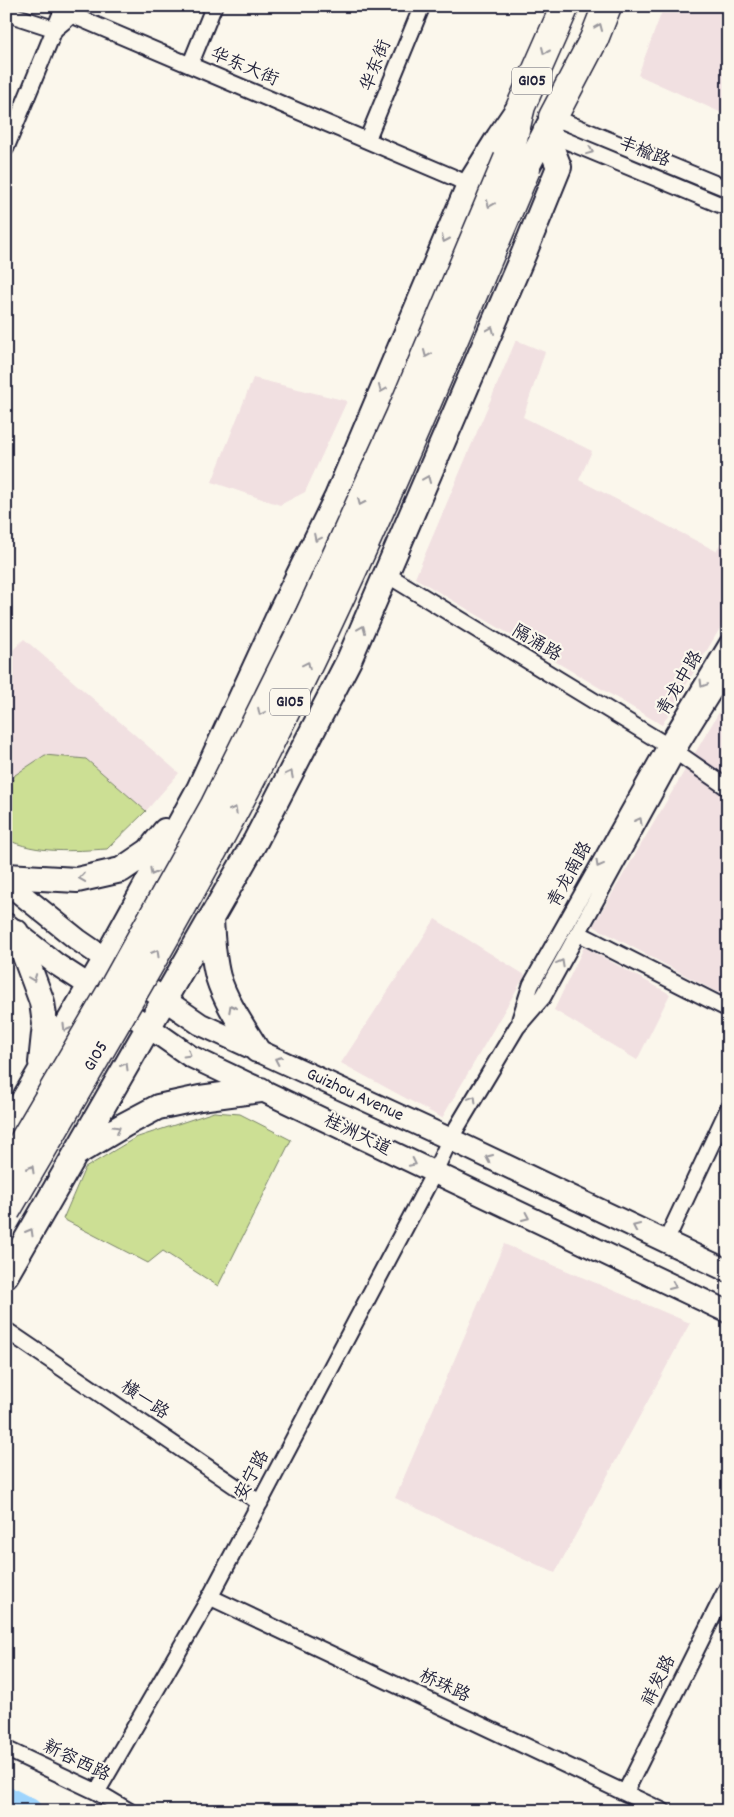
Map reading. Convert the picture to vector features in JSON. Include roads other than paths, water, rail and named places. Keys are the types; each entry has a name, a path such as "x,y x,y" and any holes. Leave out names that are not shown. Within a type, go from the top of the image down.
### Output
{"highway":[{"name":"G105","path":"6,1212 174,923 265,752 315,650 405,454 517,164 521,106 565,6"},
{"name":"G105","path":"549,125 594,39 608,6"},
{"name":"G105","path":"6,1171 115,985 215,805 309,616 517,164"}],"main road":[{"path":"6,1130 105,960 199,789 337,497 469,185 498,137 521,106"},
{"path":"6,1275 256,840 349,660 559,167 549,125"},
{"name":"G105","path":"517,164 549,125"},
{"path":"6,876 78,880 120,870 149,851 199,789"},
{"path":"170,843 176,861 188,875 197,881 212,882 238,872"},
{"name":"Guizhou Avenue","path":"6,882 105,960 200,1024 450,1139 728,1271"},
{"path":"211,919 212,952 219,979 232,1008 257,1050"},
{"path":"11,928 42,1002 46,1024 38,1076"},
{"name":"桂洲大道","path":"11,928 56,964 190,1056 728,1312"},
{"path":"38,1076 52,1071 70,1069 82,1071 97,1086 101,1093 102,1106"},
{"path":"75,1154 124,1124 158,1108 200,1098 261,1090"}],"street":[{"path":"6,148 64,6"},
{"path":"190,65 214,6"},
{"name":"华东街","path":"367,140 422,6"},
{"path":"6,13 55,29"},
{"name":"华东大街","path":"55,29 72,15 469,185"},
{"name":"丰榆路","path":"549,125 728,189"},
{"name":"丰榆路","path":"549,125 728,208"},
{"name":"隔涌路","path":"386,574 671,749 728,788"},
{"name":"青龙中路","path":"671,749 728,642"},
{"name":"青龙中路","path":"671,749 728,668"},
{"name":"青龙南路","path":"434,1173 450,1139 517,1027 543,996 578,933 671,749"},
{"name":"青龙南路","path":"517,1027 531,985 671,749"},
{"path":"578,933 728,1009"},
{"path":"666,1241 728,1108"},
{"name":"安宁路","path":"97,1792 210,1597 434,1173"},
{"name":"横一路","path":"6,1330 260,1503"},
{"name":"祥发路","path":"625,1793 728,1586"},
{"name":"桥珠路","path":"210,1597 663,1811"},
{"name":"新容西路","path":"6,1748 97,1792 129,1811"}],"waterway":[{"path":"6,1799 29,1811"}]}
